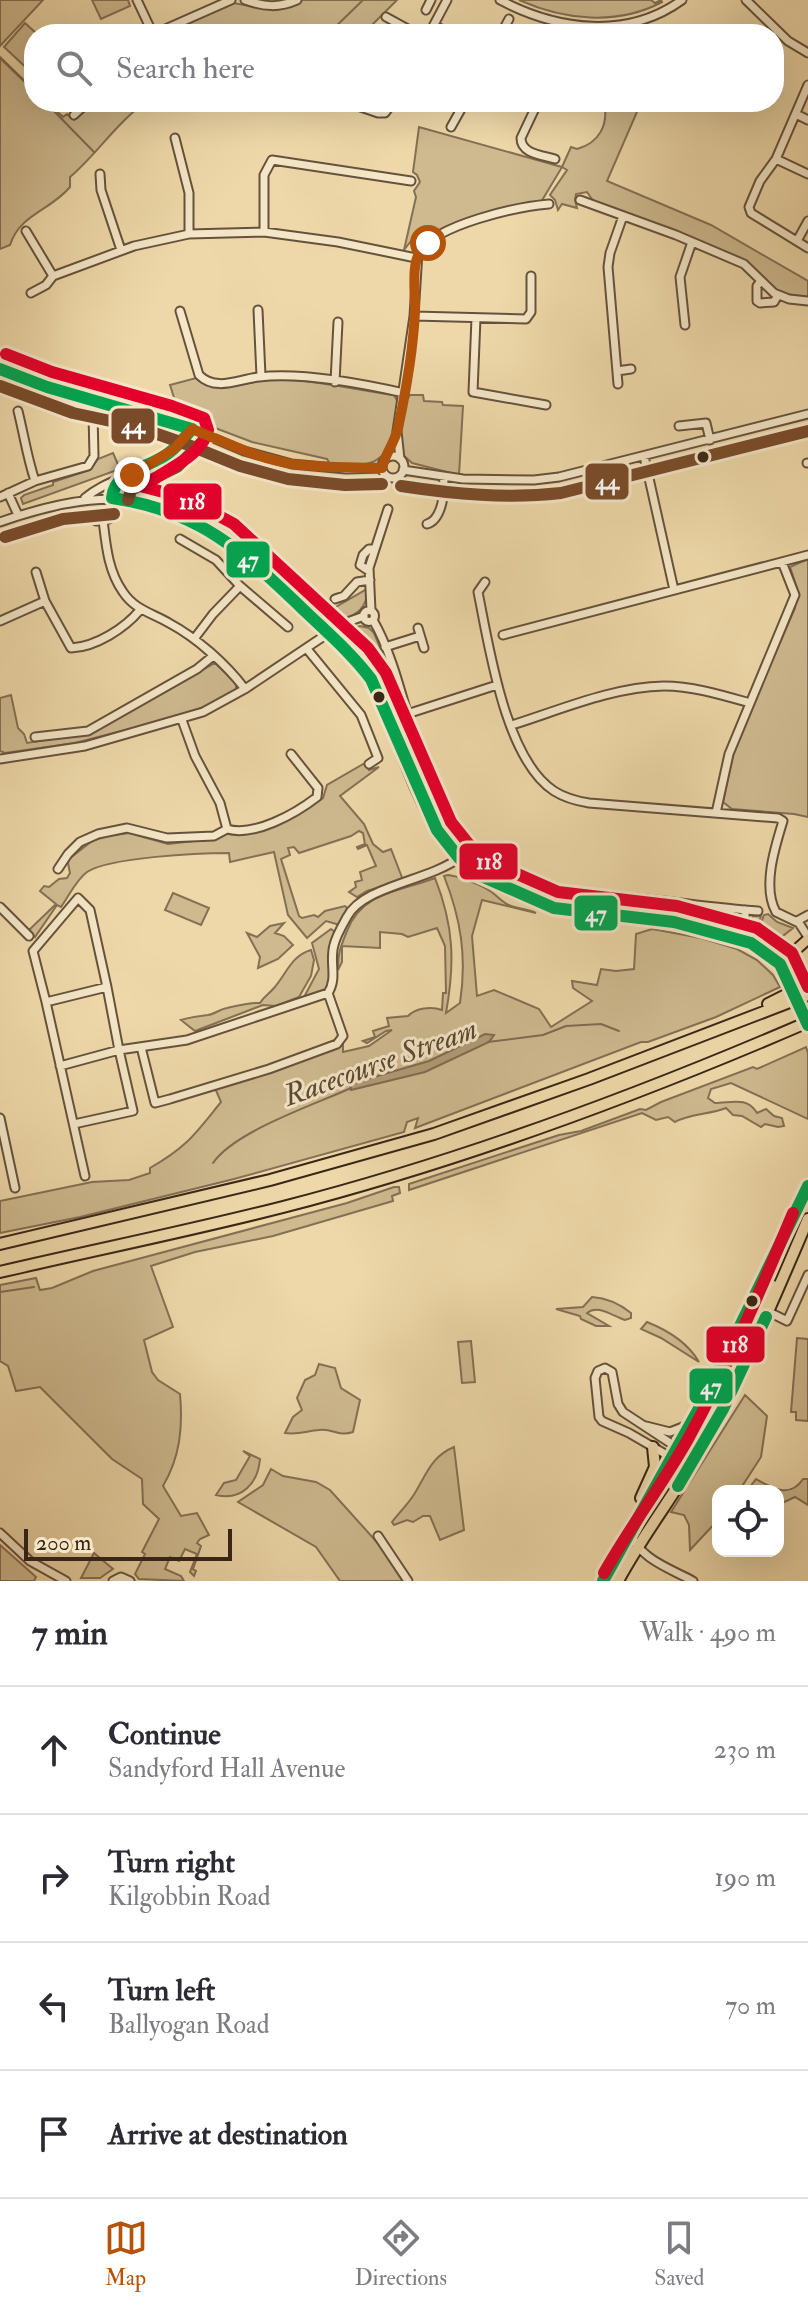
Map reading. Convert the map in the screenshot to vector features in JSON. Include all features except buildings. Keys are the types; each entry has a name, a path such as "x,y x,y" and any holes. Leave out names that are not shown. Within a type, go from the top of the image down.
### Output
{"highway":[{"path":"720,1029 808,984"},
{"path":"0,1244 341,1162 518,1104 808,995"},
{"path":"0,1272 284,1207 394,1175 508,1138 808,1025"},
{"path":"683,1455 692,1421 808,1186"},
{"path":"603,1581 630,1530 734,1386 808,1218"},
{"path":"618,1581 638,1549 683,1455 808,1218"},
{"path":"630,1530 633,1514 655,1467 653,1447"}],"main road":[{"path":"808,938 780,964 808,1025"}],"street":[{"path":"137,0 149,24"},
{"path":"177,24 231,0"},
{"path":"245,0 264,6 278,6 297,0"},
{"path":"426,10 433,0 446,2 435,24"},
{"path":"500,0 556,24"},
{"path":"622,24 656,15 682,0"},
{"path":"746,0 771,24"},
{"path":"386,17 399,24"},
{"path":"506,24 509,19"},
{"path":"784,37 808,53"},
{"path":"808,85 776,159 750,201 751,213 808,248"},
{"path":"74,115 77,112"},
{"path":"451,127 459,112"},
{"path":"533,112 521,144 524,149 555,159"},
{"path":"796,114 808,120"},
{"path":"175,138 189,193 189,234"},
{"path":"776,159 808,174"},
{"path":"264,232 264,175 272,160 411,181"},
{"path":"100,174 101,190 121,250"},
{"path":"580,200 744,264 760,282 778,295 808,301"},
{"path":"397,431 403,470 399,476 392,478 385,475 382,468 397,431 404,393 414,316 416,258 420,248 479,218 517,207 549,204"},
{"path":"618,384 608,267 623,216"},
{"path":"797,241 808,221"},
{"path":"26,231 53,276"},
{"path":"31,293 43,287 53,276 121,250 189,234 264,232 338,242 416,258"},
{"path":"685,325 680,277 692,242"},
{"path":"414,316 526,319 531,312 531,276"},
{"path":"760,282 757,301 774,302 778,295"},
{"path":"258,310 261,376"},
{"path":"180,311 201,378 207,382 220,384 261,376 301,377 404,393"},
{"path":"476,318 473,392 546,405"},
{"path":"335,382 338,322"},
{"path":"0,369 77,398 138,411 244,451 292,464 346,469 382,468"},
{"path":"617,371 631,369"},
{"path":"18,410 26,441 25,454 35,481"},
{"path":"18,515 4,495 35,481 88,466 93,461 97,414"},
{"path":"403,470 463,479 534,480 584,472 808,414"},
{"path":"679,426 706,423 710,440"},
{"path":"84,499 95,490 171,452 192,429"},
{"path":"385,459 394,456 400,459"},
{"path":"644,456 674,590"},
{"path":"127,499 127,484 135,472"},
{"path":"427,524 433,523 437,517 444,488 443,476"},
{"path":"112,498 113,489 120,478"},
{"path":"0,522 84,499 127,499 180,513 224,537 356,659 371,679 419,796 438,833 459,858 479,875 554,908 661,920 713,931 751,943 780,964"},
{"path":"368,613 374,549 388,509"},
{"path":"102,520 112,572 123,592 140,610 194,639 245,689"},
{"path":"180,539 216,560 240,586 288,627"},
{"path":"503,635 808,555"},
{"path":"716,813 729,754 795,595 782,562"},
{"path":"36,572 45,601 71,648 81,647 112,633 131,621 140,610"},
{"path":"335,599 344,596 357,582 370,575"},
{"path":"485,582 478,592 497,685 521,753 551,789 567,798 618,807 778,818 783,821 771,876 771,899 774,909 797,921 808,938"},
{"path":"194,639 240,586"},
{"path":"0,621 45,601"},
{"path":"0,759 85,746 182,720 245,689 342,624 368,613 375,615 373,620 385,647 426,774 443,810 471,844 509,874 556,889 758,911"},
{"path":"385,647 419,632 424,648"},
{"path":"307,649 361,715 378,758 369,764"},
{"path":"35,737 88,731 197,669 213,656"},
{"path":"407,714 497,685"},
{"path":"512,725 589,701 663,686 691,689 750,703"},
{"path":"182,720 195,756 213,786 227,829"},
{"path":"58,869 80,842 98,834 127,828 167,838 214,836 227,829 243,831 275,820 312,801 319,791 291,754"},
{"path":"60,1066 119,1050 187,1040 323,997 333,981 334,944 347,916 357,904 372,894 439,871 459,858"},
{"path":"74,1124 133,1111 90,910 78,898 33,951 85,1176"},
{"path":"0,907 29,936"},
{"path":"745,910 745,924"},
{"path":"797,921 808,915"},
{"path":"46,1002 107,987"},
{"path":"141,1047 155,1103 170,1099 269,1069 337,1044 343,1036 328,993"},
{"path":"0,1118 15,1188"},
{"path":"769,1312 787,1321 808,1275"},
{"path":"600,1369 607,1369 613,1374 618,1404 623,1412 683,1455 653,1447 599,1417 595,1378 600,1369"},
{"path":"614,1426 623,1412"},
{"path":"640,1425 670,1432 692,1421"},
{"path":"630,1530 638,1549 693,1581"},
{"path":"0,1533 30,1561 66,1581"},
{"path":"378,1536 408,1581"},
{"path":"113,1581 121,1577 130,1581"}],"shaded area":[{"path":"0,0 43,0 0,46"},
{"path":"92,0 128,0 130,6 101,19"},
{"path":"302,0 397,0 373,24 185,24 233,3 276,10"},
{"path":"519,0 662,2 627,15 590,18 554,12"},
{"path":"24,24 24,66 4,47"},
{"path":"0,57 24,80 24,112 58,112 74,120 82,112 134,112 70,177 70,187 28,219 10,245 0,249"},
{"path":"605,112 637,112 607,181 711,225 808,281 808,297 774,289 747,262 679,232 594,202 587,192 576,194 577,208 562,204 558,210 550,195 567,170 562,167 571,147 577,149 597,138"},
{"path":"419,127 562,167 541,202 480,215 432,237 416,241 414,237 404,250 416,197 414,191 420,182 413,172"},
{"path":"196,378 204,384 222,387 285,380 394,395 398,402 392,434 383,454 376,461 350,465 330,464 327,459 252,442 178,410 170,385"},
{"path":"410,395 423,395 424,401 442,402 443,405 463,406 459,475 412,463 401,453 402,415"},
{"path":"113,453 120,469 23,504 21,498 24,495 90,470 98,459"},
{"path":"157,476 193,510 133,489 140,482"},
{"path":"808,559 808,817 732,809 723,802 733,755 795,608 797,588 790,567"},
{"path":"367,589 363,607 350,617 339,623 336,619 328,621 322,615"},
{"path":"360,626 374,633 388,666 398,700 392,703 374,666 347,634 350,629"},
{"path":"215,663 236,683 236,689 217,702 180,716 75,743 5,753 0,751 0,698 11,695 18,728 27,743 89,733"},
{"path":"399,703 423,777 435,802 424,781 400,726 402,723 396,704"},
{"path":"365,763 369,770 379,767 340,796 364,824 373,844 383,852 391,849 403,880 357,897 349,892 356,887 355,882 362,880 360,872 376,866 367,845 357,847 365,844 363,833 359,831 299,853 294,847 288,848 290,855 281,859 299,916 318,917 325,911 345,906 348,909 340,925 326,921 307,938 288,915 274,852 230,862 229,853 216,853 156,857 99,867 79,879 61,907 57,905 35,937 29,930 56,904 40,891 44,886 49,887 59,879 67,878 70,873 69,859 92,841 129,833 168,844 212,839 229,833 243,835 283,821 312,805 323,798 327,785"},
{"path":"460,839 497,870 534,887 576,895 736,913 742,917 742,926 748,926 753,916 761,916 755,933 700,916 546,894 516,883 491,868"},
{"path":"444,876 481,886 508,905 536,913 482,900 472,936 477,996 494,990 539,1009 551,1027 592,1001 573,988 572,981 597,985 601,969 634,969 636,934 652,929 701,938 737,949 757,960 773,975 780,987 716,1017 641,1042 415,1128 418,1118 407,1122 404,1132 234,1179 0,1233 0,1201 92,1182 129,1180 150,1173 150,1168 190,1139 221,1102 215,1088 343,1043 343,1052 369,1046 392,1030 367,1043 363,1041 375,1037 373,1031 389,1026 387,1018 408,1016 424,1008 442,1010 443,993 446,993 445,946 437,928 408,937 380,932 380,948 342,946 342,962 338,970 341,946 354,918 362,908 383,895 435,878 446,912 451,945 451,978 446,1013 460,1003 462,954 455,908"},
{"path":"173,893 209,908 201,925 165,910"},
{"path":"768,914 777,922 793,928 774,943 757,934 764,915"},
{"path":"284,923 275,933 284,936 293,945 278,959 258,968 260,957 247,933 257,937 270,926"},
{"path":"331,929 336,933 330,982 326,991 303,999 319,969 312,943"},
{"path":"311,950 314,960 311,976 299,997 276,1006 263,1005 195,1031 181,1020 239,1005 260,1003 294,961"},
{"path":"485,1034 494,1035 489,1042 425,1072 351,1090 350,1085 429,1061"},
{"path":"806,1047 808,1119 731,1083 711,1089 708,1098 715,1103 744,1102 757,1113 766,1109 782,1118 784,1126 765,1124 761,1127 742,1116 733,1115 726,1108 675,1122 668,1117 656,1120 642,1113 409,1190 409,1184 559,1135 581,1131 640,1109 646,1110 753,1067 757,1069"},
{"path":"399,1187 400,1193 392,1196 393,1201 273,1236 195,1252 151,1266 173,1327 144,1340 152,1372 158,1380 180,1394 181,1407 177,1453 163,1486 181,1516 197,1513 209,1535 197,1543 201,1546 193,1569 196,1571 194,1576 190,1572 197,1554 185,1549 179,1561 170,1557 165,1569 181,1576 184,1581 139,1579 135,1574 145,1554 142,1552 159,1519 143,1504 142,1479 112,1459 40,1387 16,1391 8,1366 0,1361 0,1285 36,1278 40,1290 52,1288 93,1271 347,1203"},
{"path":"592,1297 618,1304 631,1313 631,1318 625,1320 600,1310 587,1313 609,1326 596,1326 580,1316 556,1309 583,1307"},
{"path":"647,1322 676,1338 699,1362 641,1329"},
{"path":"797,1338 808,1339 808,1421 796,1420 796,1412 791,1412"},
{"path":"471,1341 475,1382 462,1383 458,1342"},
{"path":"319,1364 335,1368 341,1388 360,1400 353,1432 343,1434 324,1430 285,1433 293,1417 302,1410 297,1398 305,1380 315,1375"},
{"path":"745,1395 767,1416 761,1457 743,1485 712,1485 712,1526 690,1550 689,1525 684,1515 671,1512"},
{"path":"454,1447 464,1530 440,1540 430,1516 394,1525 392,1522 434,1462"},
{"path":"243,1451 260,1459 252,1483 241,1493 216,1495 224,1483 236,1480 250,1456"},
{"path":"271,1469 283,1476 316,1482 330,1490 392,1559 404,1581 340,1581 316,1547 238,1502 263,1485"},
{"path":"756,1479 768,1485 752,1485"},
{"path":"803,1479 808,1479 808,1505 795,1497 784,1502 784,1490 792,1489"},
{"path":"0,1545 36,1577 34,1581 0,1581"},
{"path":"94,1553 113,1569 100,1578 81,1578"}],"waterway":[{"path":"338,24 363,0"},
{"path":"0,58 24,81"},
{"path":"55,112 94,152"},
{"name":"Racecourse Stream","path":"488,1042 543,1035 566,1026 601,1024 619,1031"},
{"name":"Racecourse Stream","path":"213,1163 224,1151 257,1130 351,1088"},
{"name":"Racecourse Stream","path":"0,1292 34,1287"}],"transit line":[{"name":"118","path":"6,354 52,372 204,418 208,430 197,449 144,487 186,498 234,524 368,648 386,673 451,822 471,847 488,861 558,892 677,906 757,928 792,953 808,987"},
{"name":"47","path":"0,369 47,387 192,429"},
{"name":"44","path":"0,386 73,413 134,426 240,466 288,479 345,485 382,484"},
{"name":"47","path":"192,429 162,458 126,475 115,488 112,498 172,513 220,538 263,572 348,653 371,679 437,830 459,858 479,875 554,908 674,922 751,943 780,964 808,1025"},
{"name":"44","path":"401,486 481,495 561,493 808,431"},
{"name":"44","path":"128,500 131,490 177,467 204,440"},
{"name":"44","path":"5,537 63,519 114,514"},
{"name":"47","path":"603,1581 706,1396 808,1186"},
{"name":"118","path":"604,1573 703,1411 744,1327 793,1213"},
{"name":"47","path":"678,1486 723,1409 766,1317"}],"route":[{"path":"132,475 174,449 192,429 244,451 292,464 346,469 382,468 397,431 404,393 414,316 416,258 420,248 428,243"}]}
